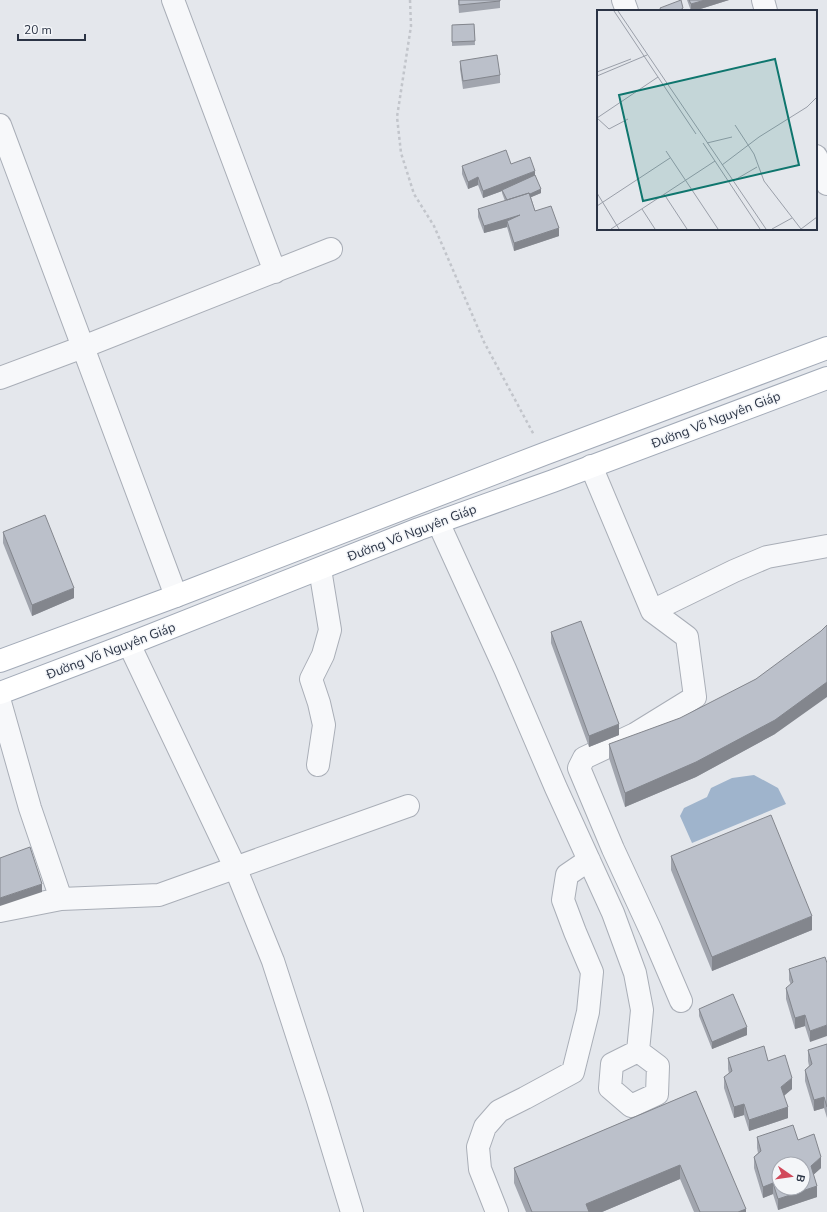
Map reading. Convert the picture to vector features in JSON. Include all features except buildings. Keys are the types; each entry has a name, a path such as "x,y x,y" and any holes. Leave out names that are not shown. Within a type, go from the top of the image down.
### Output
{"main road":[{"name":"Đường Võ Nguyên Giáp","path":"0,661 176,596 544,454 827,348"},
{"name":"Đường Võ Nguyên Giáp","path":"0,693 129,644 438,522 553,481 827,378"},
{"path":"544,454 553,481"}],"street":[{"path":"173,0 275,272"},
{"path":"623,0 627,10"},
{"path":"763,0 766,10"},
{"path":"0,125 8,168 83,347 176,596"},
{"path":"817,159 827,184"},
{"path":"0,378 83,347 331,249"},
{"path":"591,466 652,611 687,637 695,697 635,734 584,758 579,768 613,849 652,931 681,1001"},
{"path":"438,522 613,913 635,973 642,1010 638,1051"},
{"path":"652,611 767,558 827,546"},
{"path":"318,766 324,725 311,679 323,656 330,630 320,569"},
{"path":"129,644 235,867 273,961 352,1212"},
{"path":"0,702 30,808 61,899"},
{"path":"0,911 61,899 159,894 408,806"},
{"path":"497,1212 480,1169 478,1147 485,1127 498,1110 573,1072 588,1012 592,972 575,932 564,900 567,875 589,860"}],"path":[{"path":"410,0 411,26 397,117 401,153 414,194 434,226 484,342 544,454"}],"water":[{"path":"754,775 778,788 786,804 692,843 680,816 684,808 707,797 711,788 732,778"}]}
